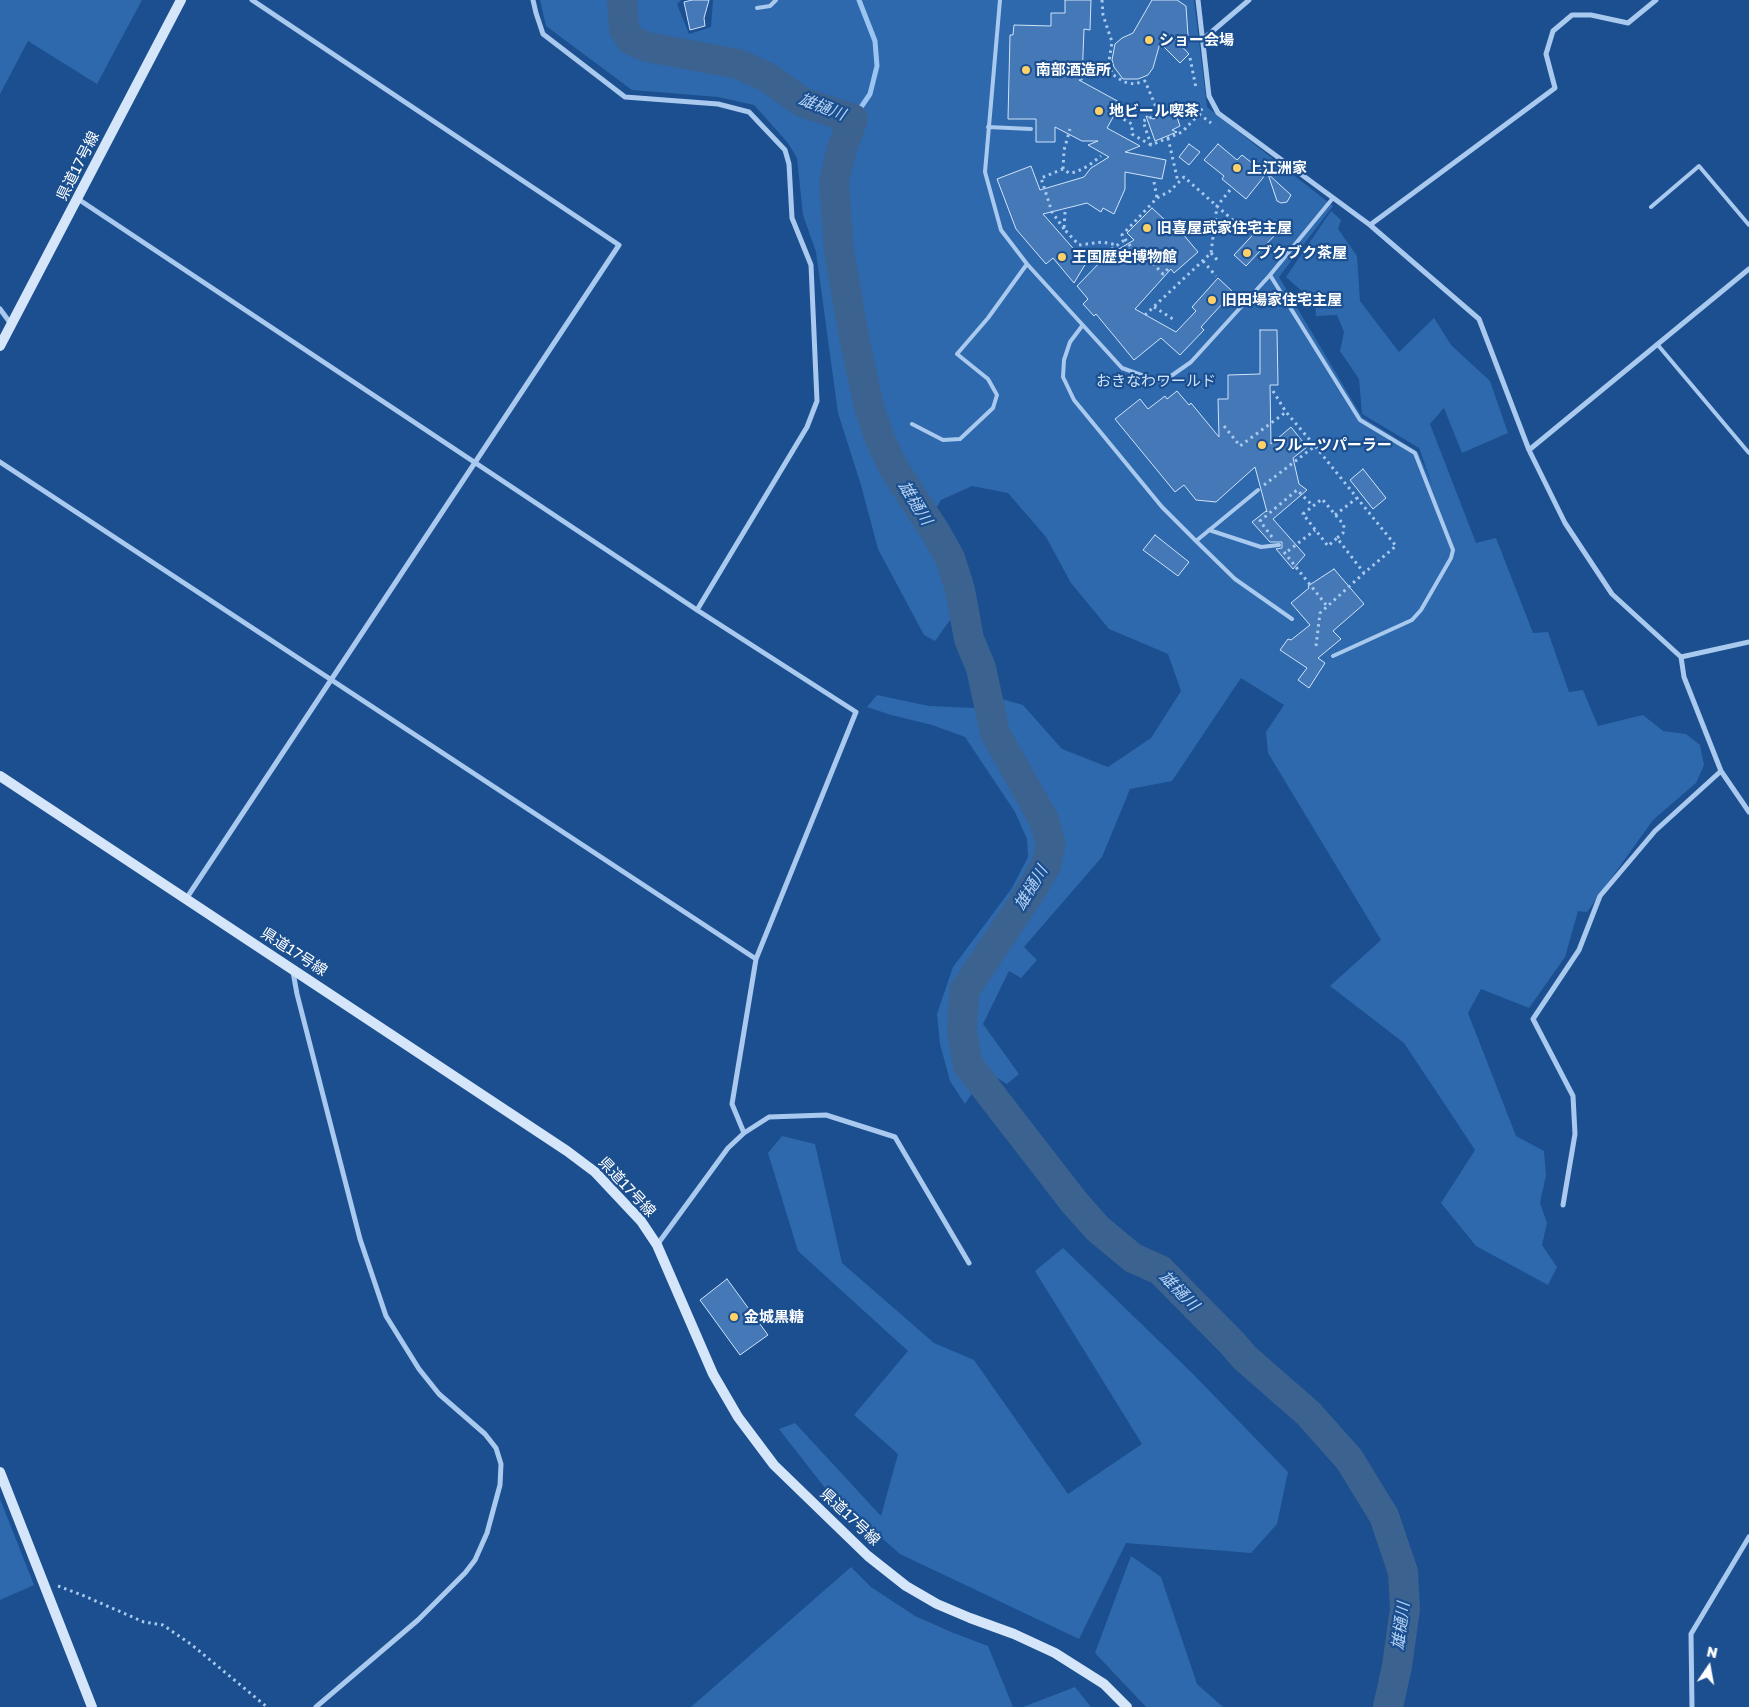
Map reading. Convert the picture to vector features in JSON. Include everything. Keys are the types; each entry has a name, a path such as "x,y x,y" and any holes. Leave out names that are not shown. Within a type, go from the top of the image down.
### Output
{"main road":[{"name":"県道17号線","path":"0,346 180,0"},
{"name":"県道17号線","path":"0,776 567,1151 595,1172 641,1221 657,1245 713,1374 738,1417 774,1465 868,1556 906,1586 937,1604 1014,1634 1055,1653 1104,1684 1127,1707"},
{"path":"0,1472 92,1707"}],"street":[{"path":"185,899 619,245 252,0"},
{"path":"533,0 543,34 626,97 718,104 749,112 785,150 789,164 792,218 811,265 817,400 807,427 697,610"},
{"path":"1198,0 1209,96 1218,113 1370,225 1478,319 1529,450 1565,523 1612,594 1682,657 1684,677 1722,771 1749,812"},
{"path":"1202,40 1249,0"},
{"path":"1370,225 1555,88 1546,54 1553,31 1572,15 1591,15 1628,23 1656,0"},
{"path":"78,199 697,610 856,712 756,959 732,1104 744,1133"},
{"path":"1529,450 1749,269"},
{"path":"0,309 11,324"},
{"path":"0,462 756,959"},
{"path":"1682,657 1749,642"},
{"path":"1563,1204 1575,1134 1573,1096 1533,1019 1580,950 1600,896 1655,832 1722,771"},
{"path":"293,969 297,994 360,1239 386,1316 418,1369 439,1394 485,1434 496,1448 501,1464 500,1485 486,1533 475,1560 465,1573 418,1620 316,1707"},
{"path":"657,1245 728,1148 744,1133 770,1117 826,1115 896,1138 969,1263"},
{"path":"1692,1707 1691,1634 1749,1537"}],"lane":[{"path":"757,8 770,6 776,0"},
{"path":"1000,0 985,172 1001,230 1027,264 1122,368 1158,381 1171,376 1191,362 1270,275 1334,198"},
{"path":"988,127 1031,129"},
{"path":"1651,207 1699,166 1749,225"},
{"path":"912,424 943,440 960,439 993,408 997,395 988,379 957,354 988,318 1027,264"},
{"path":"1270,275 1360,420 1415,453 1453,550 1451,558 1426,601 1412,620 1333,656"},
{"path":"1082,326 1070,342 1064,360 1063,377 1074,400 1162,507 1235,579 1292,620"},
{"path":"1657,344 1749,453"},
{"path":"1196,541 1258,490"},
{"path":"1209,530 1261,547 1279,545"}],"path":[{"path":"1102,0 1103,15 1112,42 1108,60 1112,74 1124,82 1134,84 1145,81 1159,114 1143,121 1151,145"},
{"path":"1190,58 1196,91"},
{"path":"1151,145 1182,132 1202,111 1198,100"},
{"path":"1118,116 1132,124 1132,134 1151,145"},
{"path":"1063,169 1064,150 1070,129"},
{"path":"1168,138 1178,183"},
{"path":"1063,169 1069,173 1076,172 1101,156"},
{"path":"1063,169 1040,178 1052,212 1064,229 1080,245 1102,242 1118,245"},
{"path":"1168,269 1163,274 1142,252 1135,252 1122,235 1157,198 1170,192 1184,177 1244,230"},
{"path":"1154,182 1157,198"},
{"path":"1144,315 1211,253 1217,206 1230,190"},
{"path":"1064,229 1065,212"},
{"path":"1106,253 1126,239"},
{"path":"1211,253 1220,262"},
{"path":"1203,261 1216,276"},
{"path":"1154,307 1176,321"},
{"path":"1273,391 1286,412 1396,546 1320,612 1316,646"},
{"path":"1224,426 1240,446 1286,412"},
{"path":"1258,490 1315,446"},
{"path":"1297,490 1313,506"},
{"path":"1335,515 1357,498"},
{"path":"1322,499 1344,525 1343,533 1328,546 1303,514 1313,506 1322,499"},
{"path":"1285,553 1315,530"},
{"path":"1337,538 1364,573"},
{"path":"44,1581 82,1594 144,1622 163,1626 192,1646 267,1707"}],"green space":[{"path":"0,0 142,0 97,84 28,41 0,94"},
{"name":"おきなわワールド","path":"540,0 681,0 677,4 689,34 711,27 713,0 1194,0 1207,107 1333,206 1279,277 1362,417 1418,452 1433,487 1419,448 1362,414 1359,379 1340,351 1344,332 1337,315 1316,316 1315,303 1286,277 1331,211 1341,220 1338,229 1357,256 1360,301 1399,352 1434,318 1451,345 1490,381 1508,433 1462,453 1444,408 1430,424 1476,543 1496,538 1533,633 1548,632 1569,692 1583,690 1598,726 1643,715 1663,731 1686,734 1700,745 1704,765 1696,783 1653,820 1587,912 1578,911 1565,957 1529,1008 1481,989 1468,1013 1516,1136 1544,1151 1546,1175 1540,1203 1547,1223 1542,1245 1557,1267 1548,1285 1476,1246 1441,1203 1475,1150 1404,1043 1330,986 1381,940 1268,753 1266,732 1284,705 1241,678 1172,781 1130,789 1102,857 1024,947 1037,960 1021,978 1009,971 983,1024 1019,1074 1007,1084 984,1070 957,1025 951,1044 973,1092 965,1104 950,1081 940,1044 937,1014 953,967 1012,888 1028,857 1027,839 1015,812 965,737 932,725 867,707 877,695 929,706 973,708 998,698 1023,705 1062,749 1108,767 1151,738 1181,691 1168,654 1109,629 1071,583 1046,537 1008,493 972,486 941,500 934,512 959,546 955,613 935,641 924,635 878,549 861,485 838,413 816,252 803,215 797,158 788,143 754,105 718,97 632,90 546,26"},
{"path":"782,1136 815,1144 842,1263 934,1343 974,1360 1068,1494 1142,1444 1035,1271 1063,1248 1191,1372 1288,1472 1277,1524 1251,1553 1126,1543 1079,1639 900,1554 825,1488 779,1429 795,1423 881,1516 898,1454 854,1415 908,1351 798,1251 768,1153"},
{"path":"0,1499 34,1585 0,1600"},
{"path":"1131,1556 1161,1577 1197,1684 1223,1707 1146,1707 1095,1653"},
{"path":"851,1567 871,1587 915,1616 988,1646 1013,1707 691,1707"},
{"path":"1075,1687 1091,1707 1023,1707"}],"building":[{"path":"709,0 704,18 705,26 690,30 684,2"},
{"path":"1065,0 1091,0 1090,30 1084,29 1082,80 1079,80 1121,103 1107,128 1140,146 1125,152 1166,160 1162,179 1125,172 1125,189 1114,214 1103,208 1101,212 1087,203 1043,214 1086,263 1074,283 1053,258 1046,264 1016,229 997,179 1031,166 1040,190 1084,177 1091,168 1109,157 1088,145 1098,141 1082,141 1055,127 1055,142 1036,142 1036,119 1008,119 1010,35 1013,35 1014,25 1051,26 1051,13 1065,13"},
{"path":"1152,0 1177,0 1186,6 1188,36 1175,39 1189,54 1180,63 1160,43 1153,68 1148,75 1138,79 1123,79 1114,67 1112,60 1115,44 1133,33"},
{"path":"1175,111 1180,126 1172,130 1177,132 1155,141 1146,116 1153,119"},
{"path":"1189,144 1200,152 1189,165 1179,157"},
{"name":"上江洲家","path":"1218,144 1237,160 1242,155 1266,174 1246,199 1222,179 1224,176 1204,160"},
{"path":"1268,174 1291,195 1287,202 1281,203 1277,201"},
{"path":"1152,208 1180,234 1182,233 1198,252 1174,273 1171,269 1135,309 1176,332 1196,311 1192,307 1218,278 1233,292 1201,327 1204,330 1180,355 1161,338 1134,360 1096,314 1094,316 1083,304 1088,299 1077,286 1104,258 1134,240 1127,233"},
{"path":"1262,225 1274,236 1246,266 1234,255"},
{"path":"1260,330 1277,330 1278,385 1270,385 1271,444 1291,427 1307,447 1293,458 1299,484 1307,490 1273,519 1305,555 1293,569 1276,549 1282,548 1282,542 1270,542 1252,522 1267,512 1255,467 1216,502 1196,500 1184,485 1175,492 1115,419 1140,399 1148,409 1165,396 1167,399 1177,391 1189,405 1191,403 1219,437 1218,399 1228,399 1228,375 1260,374"},
{"path":"1363,469 1386,498 1373,509 1350,480"},
{"path":"1155,535 1189,562 1178,576 1143,550"},
{"path":"1334,569 1364,604 1333,631 1341,639 1318,658 1325,663 1309,688 1298,680 1307,668 1280,650 1288,639 1291,640 1310,625 1291,603 1309,588 1308,586"},
{"name":"金城黒糖","path":"727,1279 768,1335 740,1355 700,1300"}],"waterway":[{"name":"雄樋川","path":"622,0 624,29 631,40 647,47 738,64 767,77 802,102 853,119 842,148 834,182 839,251 854,337 869,407 880,439 893,467 950,558 960,590 969,639 981,668 995,733 1044,820 1051,844 1046,865 1033,888 964,991 962,1032 968,1065 1074,1202 1098,1229 1133,1258 1160,1270 1245,1358 1308,1413 1349,1459 1384,1516 1403,1572 1405,1609 1397,1666 1388,1707"},
{"path":"853,119 870,94 877,66 875,41 859,0"}],"place":[{"name":"ショー会場","path":"1149,40"},
{"name":"南部酒造所","path":"1026,70"},
{"name":"地ビール喫茶","path":"1099,111"},
{"name":"上江洲家","path":"1237,168"},
{"name":"旧喜屋武家住宅主屋","path":"1147,228"},
{"name":"ブクブク茶屋","path":"1247,253"},
{"name":"王国歴史博物館","path":"1062,257"},
{"name":"旧田場家住宅主屋","path":"1212,300"},
{"name":"フルーツパーラー","path":"1262,445"},
{"name":"金城黒糖","path":"734,1317"}]}
